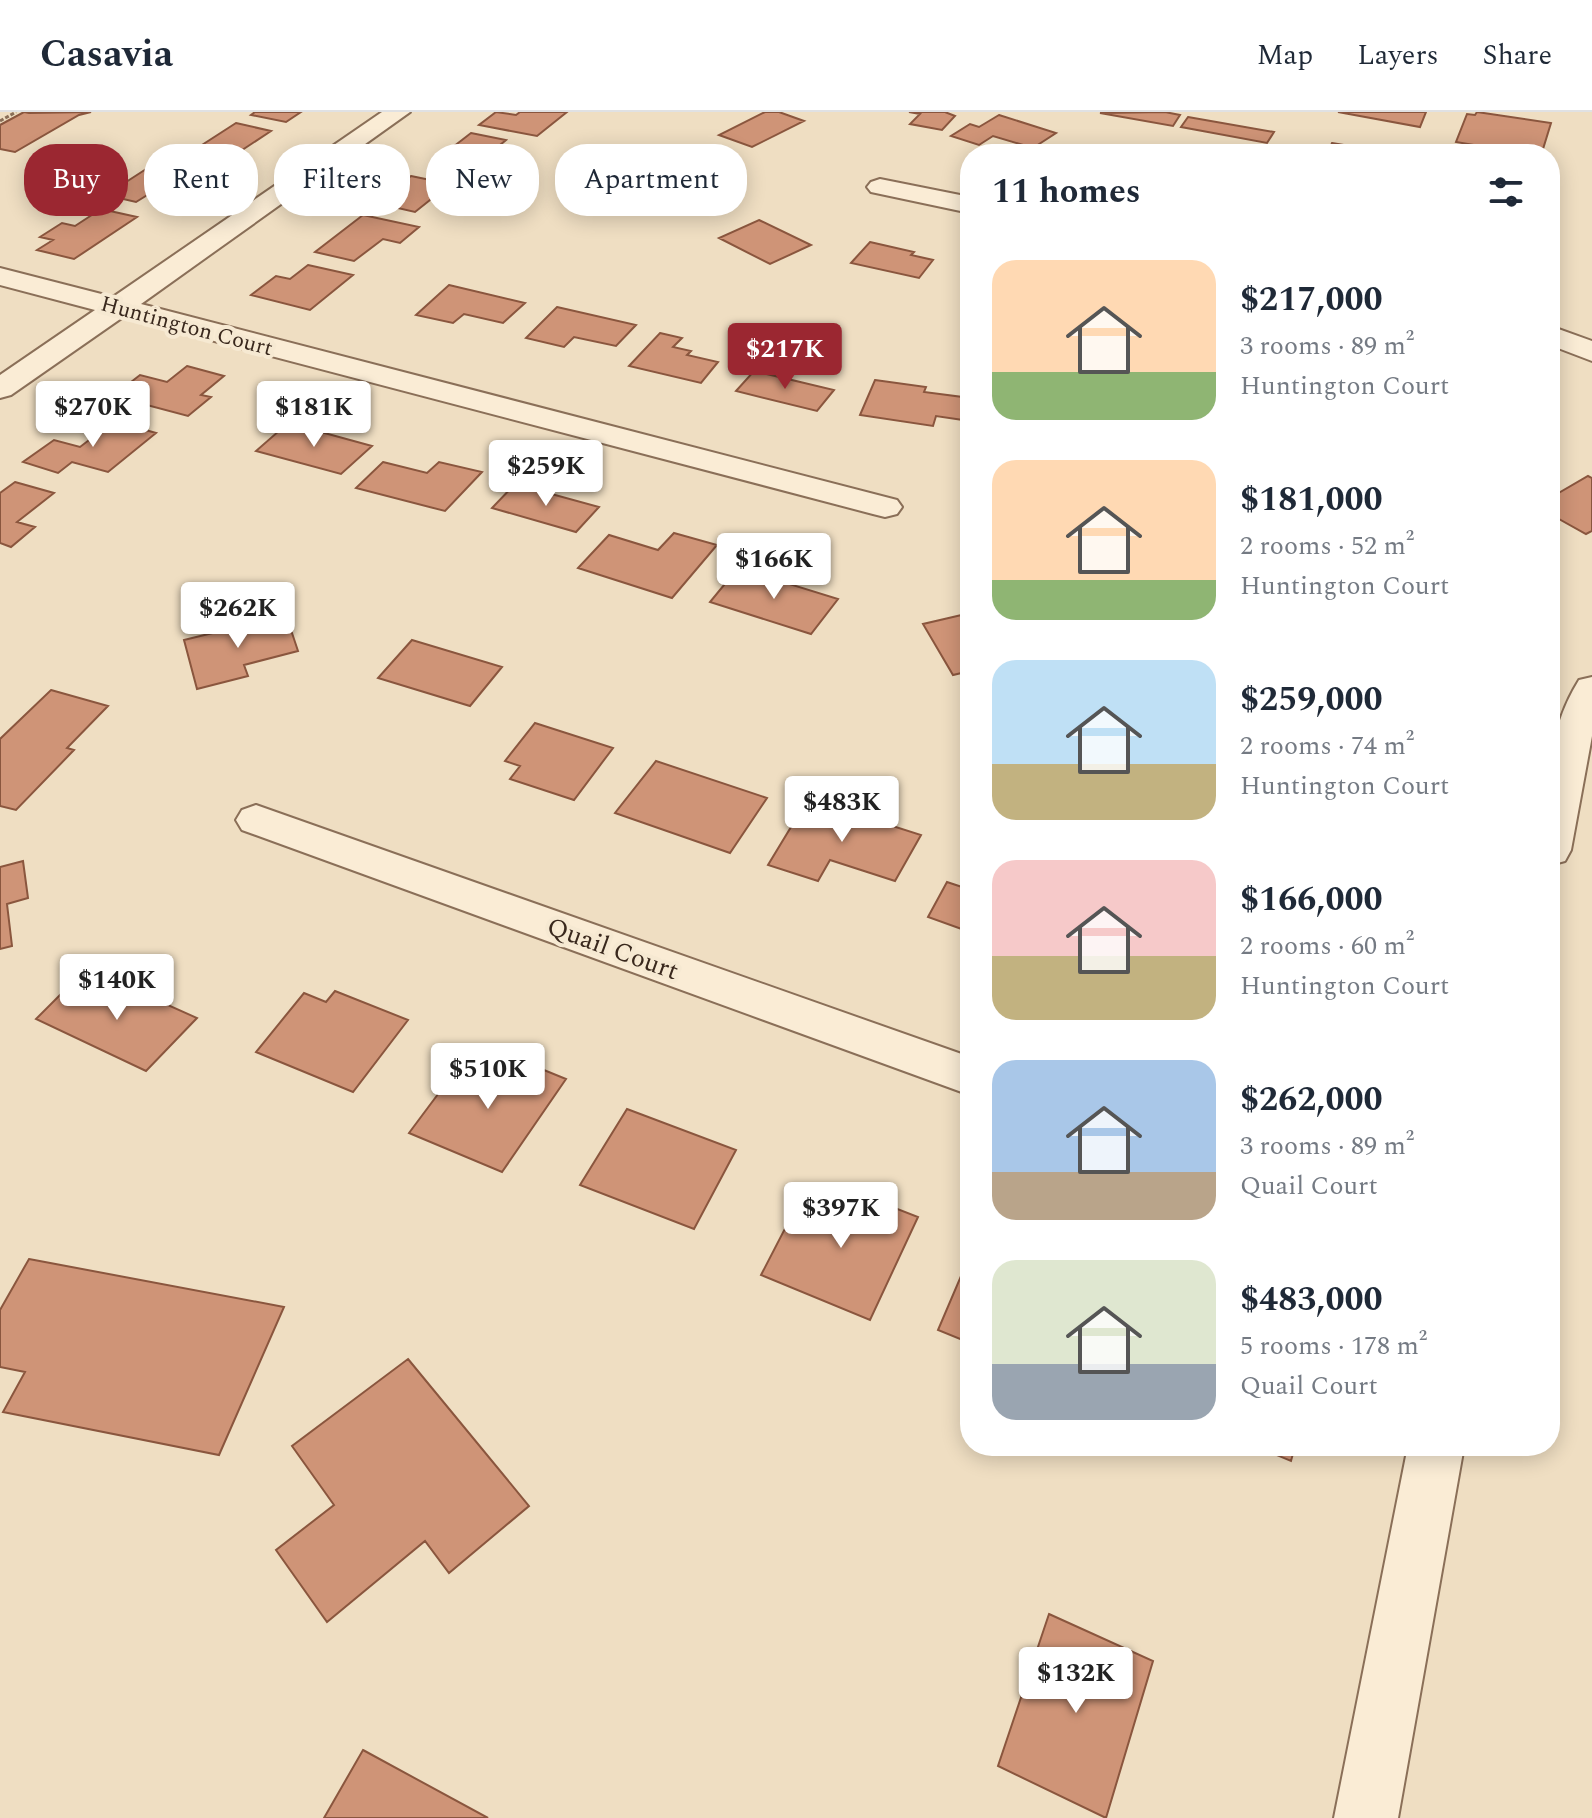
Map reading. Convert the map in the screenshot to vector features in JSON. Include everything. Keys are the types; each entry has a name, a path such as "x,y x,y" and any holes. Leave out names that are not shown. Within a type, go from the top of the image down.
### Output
{"street":[{"path":"0,389 398,112"},
{"path":"880,187 960,203"},
{"name":"Huntington Court","path":"0,276 885,507"},
{"path":"1560,339 1592,352"},
{"path":"1560,800 1574,729 1592,689"},
{"name":"Quail Court","path":"256,820 960,1072"},
{"path":"1366,1818 1434,1456"}],"path":[{"path":"0,121 16,112"}],"building":[{"path":"24,112 91,112 79,115 24,144 15,152 0,149 0,125"},
{"path":"255,112 301,112 286,122 251,115"},
{"path":"496,112 516,115 520,112 567,112 537,136 479,125"},
{"path":"765,112 779,112 804,121 752,147 719,135"},
{"path":"909,112 945,112 955,116 942,130 910,124 920,114"},
{"path":"1165,112 1180,115 1173,126 1100,113"},
{"path":"1338,112 1426,112 1420,127"},
{"path":"1477,112 1551,123 1545,144 1456,142 1467,114 1475,115"},
{"path":"999,115 1056,133 1039,144 1020,144 993,136 976,144 951,136 970,124 979,127"},
{"path":"1188,117 1274,132 1267,143 1181,127"},
{"path":"236,123 271,131 251,144 203,144"},
{"path":"471,133 506,140 501,144 457,144"},
{"path":"144,170 144,197 136,202 128,200 128,181"},
{"path":"410,177 426,179 426,203 415,212 410,211"},
{"path":"90,216 137,217 74,259 37,250 53,240 40,237 62,223 75,226"},
{"path":"362,216 419,227 400,243 383,239 354,261 315,252"},
{"path":"759,220 811,245 770,264 719,238"},
{"path":"870,242 914,252 911,255 933,260 919,278 851,263"},
{"path":"308,265 353,275 310,310 251,295 276,276 290,279"},
{"path":"449,285 525,303 503,323 464,314 453,323 416,315"},
{"path":"557,307 636,325 616,346 574,337 564,347 526,338"},
{"path":"660,333 682,338 673,347 691,351 687,355 718,362 701,383 629,366"},
{"path":"187,366 224,376 201,395 211,397 188,416 113,396 140,375 167,382"},
{"path":"754,371 834,390 817,411 736,391"},
{"path":"875,380 926,387 924,392 960,397 960,420 936,416 933,426 860,415"},
{"path":"114,421 156,433 108,472 72,462 58,473 23,462 54,440 80,447"},
{"path":"288,423 372,446 341,474 256,451"},
{"path":"383,462 427,473 439,462 482,472 445,511 356,488"},
{"path":"1588,476 1592,478 1592,531 1586,534 1560,520 1560,492"},
{"path":"15,482 54,493 17,522 35,527 11,547 0,543 0,493"},
{"path":"515,484 599,507 576,532 492,508"},
{"path":"674,533 717,545 672,598 578,568 609,535 658,550"},
{"path":"738,568 838,599 811,634 710,602"},
{"path":"286,615 298,651 244,665 248,676 197,689 184,640"},
{"path":"960,615 960,673 953,675 923,624"},
{"path":"412,640 502,667 470,706 378,678"},
{"path":"51,690 108,706 67,748 74,750 16,810 0,806 0,739"},
{"path":"535,723 613,748 574,800 510,779 520,766 505,761"},
{"path":"656,761 767,798 730,853 615,813"},
{"path":"808,799 921,835 895,881 830,860 818,881 768,865"},
{"path":"23,861 28,898 7,904 12,946 0,949 0,867"},
{"path":"947,882 960,886 960,928 928,917"},
{"path":"79,976 133,1001 141,993 197,1018 146,1071 36,1019"},
{"path":"335,991 408,1020 353,1092 256,1052 304,993 326,1002"},
{"path":"465,1058 507,1075 517,1059 566,1079 502,1172 409,1133"},
{"path":"627,1109 736,1150 694,1229 580,1185"},
{"path":"806,1188 853,1206 859,1194 918,1217 870,1320 761,1275"},
{"path":"29,1259 284,1307 219,1455 3,1412 25,1372 0,1367 0,1310"},
{"path":"960,1278 960,1339 938,1330"},
{"path":"408,1359 529,1506 449,1573 425,1541 327,1622 276,1550 334,1505 292,1446"},
{"path":"1049,1614 1153,1661 1106,1818 998,1766"},
{"path":"363,1750 488,1818 324,1818"}]}
